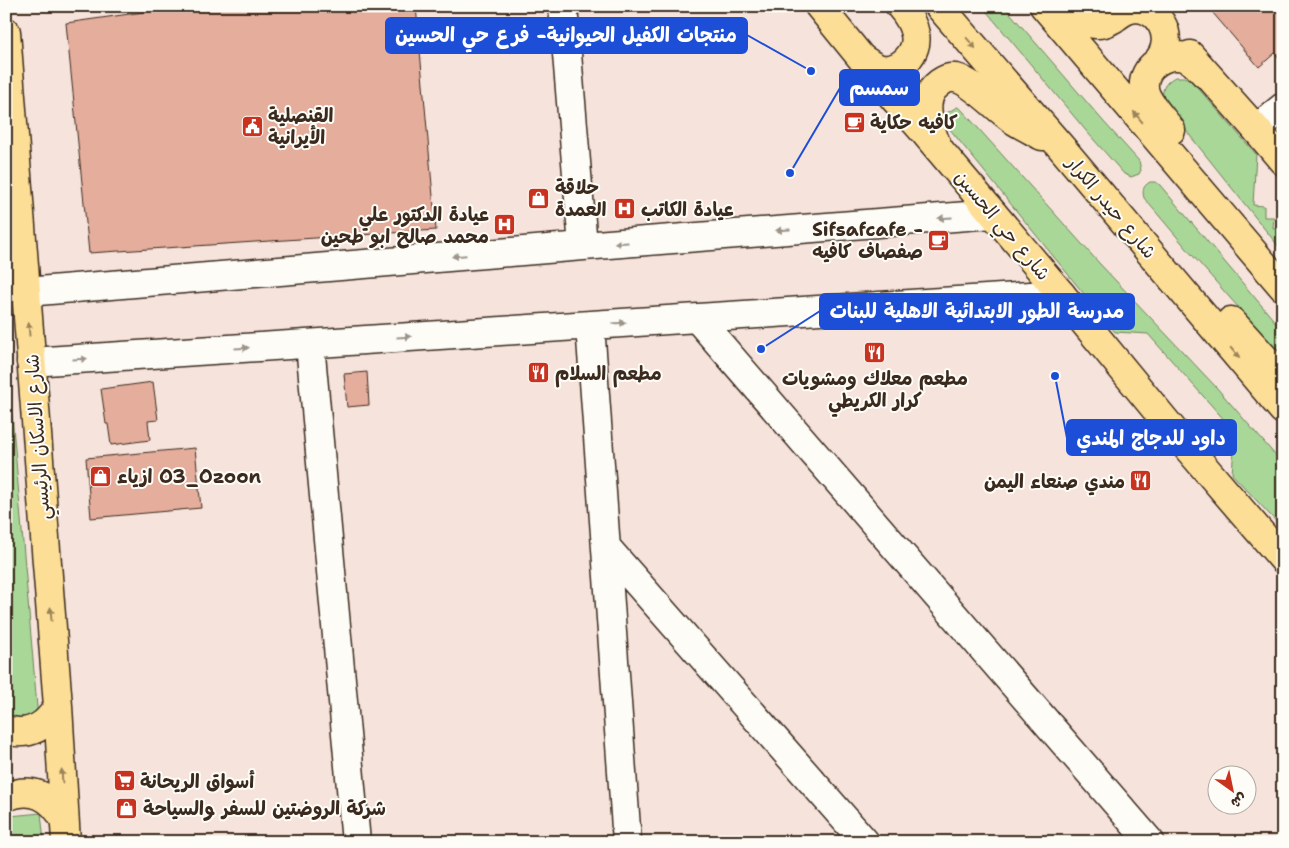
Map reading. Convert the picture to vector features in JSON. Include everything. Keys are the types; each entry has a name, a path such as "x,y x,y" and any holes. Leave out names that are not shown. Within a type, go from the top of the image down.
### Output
{"main road":[{"name":"شارع حي الحسين","path":"819,6 893,97 939,149 1186,446 1283,559"},
{"path":"900,6 909,18 916,34 913,53 897,69 890,84 893,97 901,104 912,105 920,103 929,97"},
{"name":"شارع حيدر الكرار","path":"939,6 1283,410"},
{"path":"1044,6 1280,283"},
{"path":"1067,6 1079,19 1087,23 1096,24 1105,23 1119,13 1128,10 1136,9 1154,13 1205,74"},
{"path":"1154,13 1166,34 1167,42 1161,58 1150,68 1144,82 1147,97 1253,233 1266,252 1280,283"},
{"name":"شارع الاسكان الرئيسي","path":"6,32 58,706 65,830"},
{"path":"1156,63 1164,58 1173,56 1191,60 1256,129 1283,161"},
{"path":"864,60 881,69 890,69 903,63"},
{"path":"939,149 935,142 928,117 929,97 934,88 948,78 955,78 966,82 1014,120 1061,147"},
{"path":"1157,260 1181,276 1211,302 1283,379"},
{"path":"6,730 13,732 35,730 52,716 58,706"},
{"path":"6,797 18,793 41,795 51,801 58,809 65,830"}],"street":[{"path":"563,6 583,246"},
{"path":"1256,129 1283,107"},
{"path":"26,292 993,214"},
{"path":"31,362 1061,294"},
{"path":"697,318 1150,842"},
{"path":"590,325 627,842"},
{"path":"310,344 356,842"},
{"path":"606,547 865,842"}],"green space":[{"path":"982,6 1004,6 1139,161 1141,170 1139,174 1131,177 1124,174"},
{"path":"1175,77 1184,77 1191,80 1256,154 1253,205 1264,206 1264,217 1274,217 1273,228 1283,229 1283,252 1163,102 1164,87"},
{"path":"957,107 961,109 1099,263 1216,387 1283,464 1283,529 1232,474 1235,432 1148,334 1115,332 944,122 945,114"},
{"path":"1150,182 1159,184 1283,331 1283,358 1144,198 1144,188"},
{"path":"6,414 12,414 39,730 10,733 6,689"},
{"path":"41,813 44,842 12,842 10,816"}],"building":[{"name":"القنصلية الأيرانية","path":"186,6 416,6 436,230 89,253 66,23"},
{"path":"1207,6 1283,6 1283,63 1275,53 1259,67"},
{"path":"367,372 369,405 347,407 344,374"},
{"path":"153,382 158,420 148,421 150,440 111,445 101,389"},
{"path":"195,448 201,508 91,518 86,458"}],"place":[{"name":"منتجات الكفيل الحيوانية- فرع حي الحسين","path":"811,71"},
{"name":"كافيه حكاية","path":"854,122"},
{"name":"القنصلية الأيرانية","path":"252,126"},
{"name":"سمسم","path":"790,173"},
{"name":"حلاقة العمدة","path":"539,198"},
{"name":"عيادة الكاتب","path":"625,209"},
{"name":"عيادة الدكتور علي محمد صالح ابو طحين","path":"505,225"},
{"name":"Sifsafcafe - صفصاف كافيه","path":"939,240"},
{"name":"مدرسة الطور الابتدائية الاهلية للبنات","path":"761,349"},
{"name":"مطعم معلاك ومشويات كرار الكريطي","path":"875,352"},
{"name":"مطعم السلام","path":"539,373"},
{"name":"داود للدجاج المندي","path":"1055,376"},
{"name":"ازياء O3_Ozoon","path":"101,476"},
{"name":"مندي صنعاء اليمن","path":"1141,481"},
{"name":"أسواق الريحانة","path":"124,781"},
{"name":"شركة الروضتين للسفر والسياحة","path":"127,808"}]}
